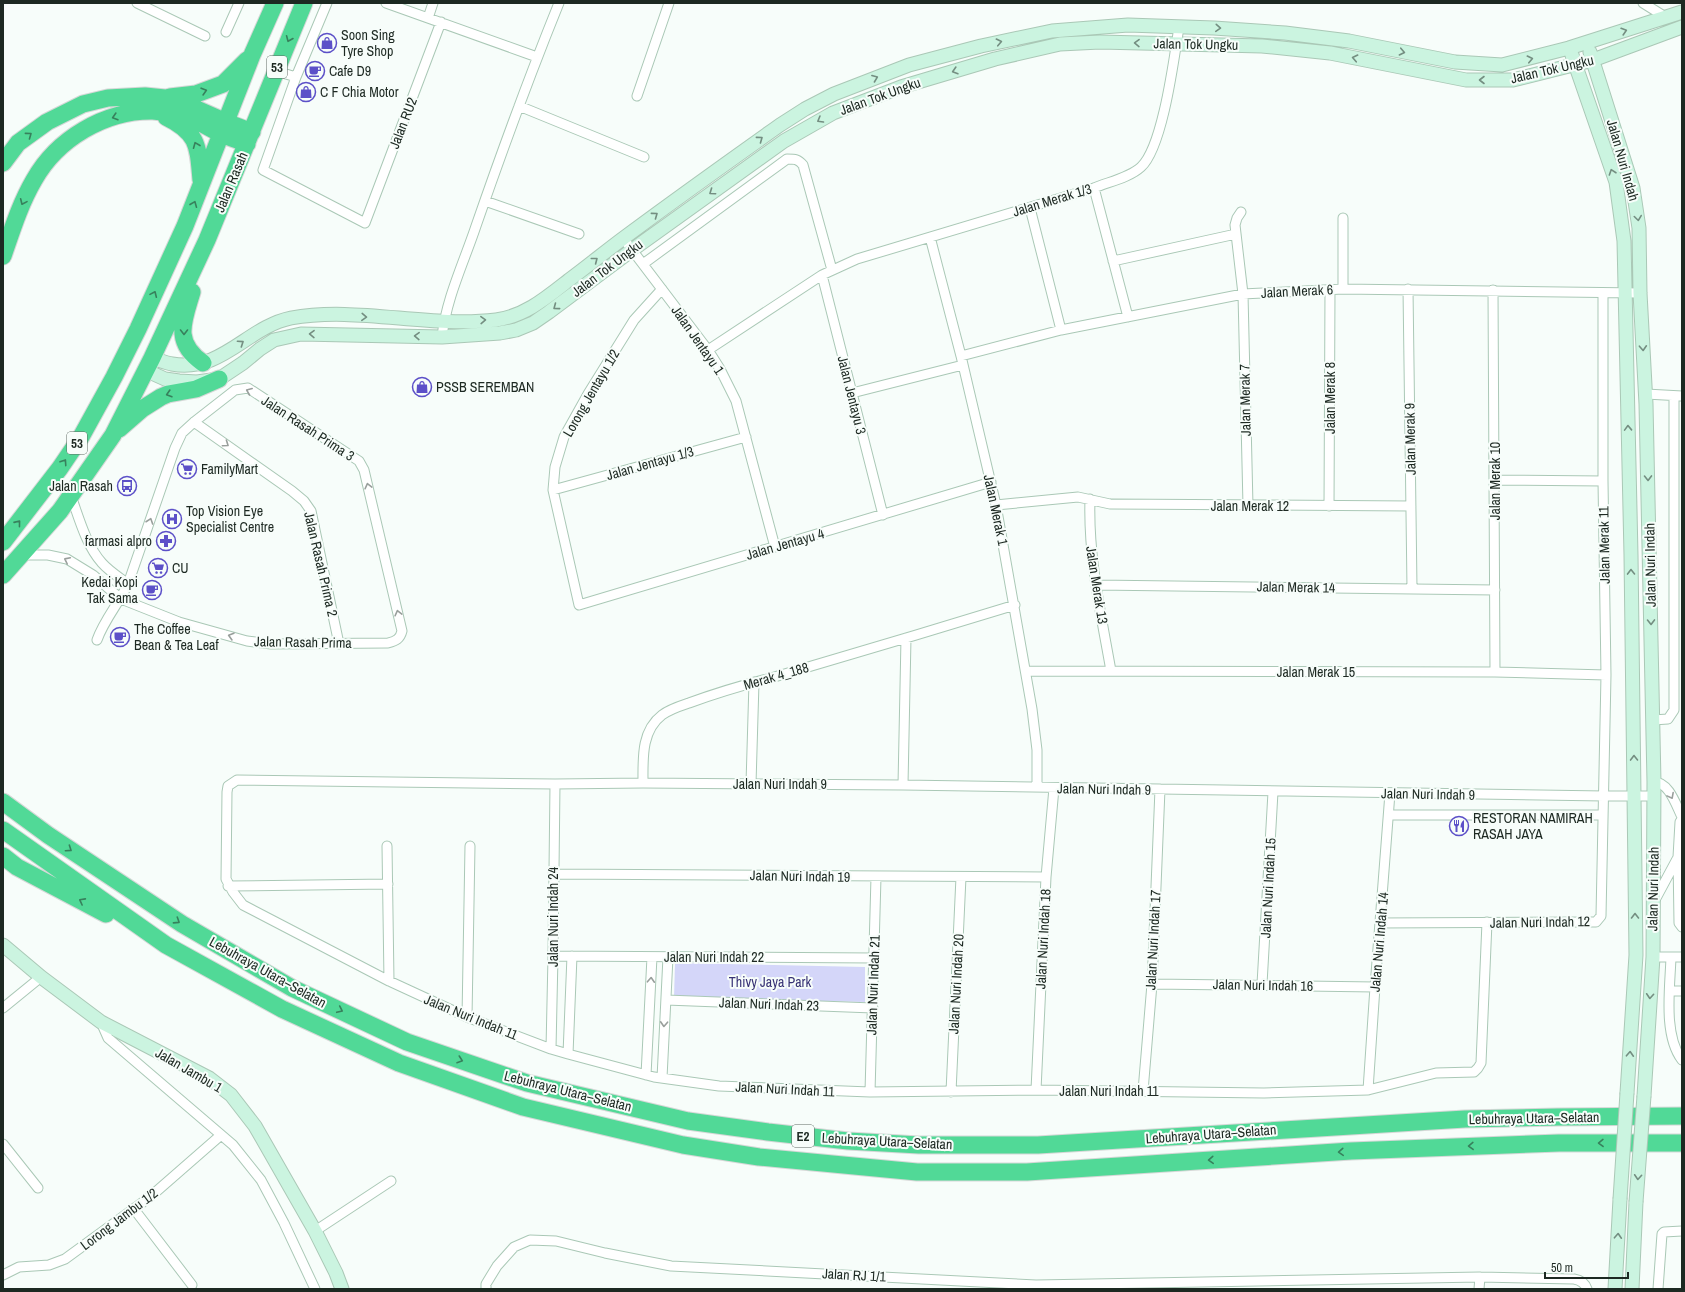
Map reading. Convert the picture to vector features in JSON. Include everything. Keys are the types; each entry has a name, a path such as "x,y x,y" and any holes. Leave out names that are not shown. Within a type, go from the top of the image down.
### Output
{"highway":[{"name":"Jalan Rasah","path":"3,575 46,528 71,496 113,435 146,362 207,240 304,3"},
{"name":"Jalan Rasah","path":"3,542 60,468 81,437 114,377 186,226 272,6"},
{"path":"166,98 196,94 223,84 252,55"},
{"path":"3,163 18,143 47,122 83,104 108,98 145,96 166,98 183,103 224,128"},
{"path":"154,111 179,124 190,134 198,146 202,183"},
{"path":"3,256 25,197 45,163 59,148 73,137 103,120 120,115 154,111 224,128 249,138"},
{"path":"204,363 194,356 186,346 183,330 184,319 207,240"},
{"path":"114,377 146,362 138,329"},
{"path":"113,435 142,409 161,397 196,389 219,379"},
{"path":"3,795 48,835"},
{"name":"Lebuhraya Utara–Selatan","path":"3,802 48,835 189,928 292,988 406,1042 527,1083 688,1121 848,1141 919,1145 1038,1145 1464,1119 1682,1116"},
{"name":"Lebuhraya Utara–Selatan","path":"3,830 166,945 282,1009 399,1063 523,1107 683,1145 759,1157 917,1172 1027,1172 1366,1150 1567,1143 1682,1143"},
{"path":"3,856 17,867 166,945"}],"main road":[{"name":"Jalan Tok Ungku","path":"146,362 190,365 204,363 226,353 265,327 289,319 319,314 444,321 496,320 516,315 535,306 624,238 780,125 805,109 834,94 909,65 981,46 1052,31 1128,25 1285,33 1349,41 1455,62 1502,65 1586,43 1682,12"},
{"name":"Jalan Tok Ungku","path":"146,362 165,379 197,382 219,379 244,363 260,349 274,340 300,334 442,337 500,333 516,330 533,323 784,141 833,113 901,87 995,59 1060,44 1100,42 1262,46 1330,53 1466,80 1513,80 1592,60 1682,27"},
{"name":"Jalan Nuri Indah","path":"1586,43 1634,188 1639,228 1640,293 1646,394 1654,782 1653,957 1636,1202 1632,1289"},
{"name":"Jalan Nuri Indah","path":"1569,48 1616,182 1624,241 1631,555 1636,955 1615,1289"},
{"name":"Jalan Jambu 1","path":"3,945 41,977 101,1022 209,1078 231,1095 255,1126 315,1231 336,1273 342,1289"}],"street":[{"path":"137,3 205,36"},
{"path":"226,32 239,3"},
{"path":"276,71 296,77 328,3"},
{"path":"386,3 537,57"},
{"path":"428,18 433,3"},
{"path":"442,337 444,321 485,201 537,57 559,3"},
{"path":"637,96 670,3"},
{"path":"1643,3 1667,18"},
{"name":"Jalan RU2","path":"296,77 263,170 365,223 441,22"},
{"name":"Jalan Merak 1/3","path":"708,350 822,275 857,259 1094,188 1129,174 1139,168 1144,163 1153,146 1162,118 1179,27"},
{"path":"519,106 644,157"},
{"path":"643,264 787,159 794,159 800,161 803,165 832,270"},
{"path":"1094,188 1128,317"},
{"path":"485,201 579,234"},
{"path":"1030,208 1061,330"},
{"name":"Jalan Merak 7","path":"1241,212 1235,225 1243,294 1248,506"},
{"path":"1343,218 1343,289"},
{"path":"1113,261 1236,234"},
{"name":"Jalan Merak 1","path":"930,237 961,356 996,505 1026,671 1037,750 1037,788"},
{"name":"Jalan Jentayu 1","path":"624,238 708,350 720,369 736,401 775,547"},
{"name":"Jalan Jentayu 3","path":"822,275 883,515"},
{"name":"Lorong Jentayu 1/2","path":"579,605 554,490 555,467 564,437 588,394 634,320 662,289"},
{"name":"Jalan Merak 6","path":"961,356 1061,330 1243,294 1343,289 1493,290 1604,294 1640,293"},
{"name":"Jalan Merak 9","path":"1408,289 1412,588"},
{"name":"Jalan Merak 8","path":"1329,506 1330,290"},
{"name":"Jalan Merak 10","path":"1493,290 1496,672"},
{"name":"Jalan Merak 11","path":"1604,294 1603,481 1606,676 1604,796"},
{"path":"852,393 963,365"},
{"name":"Jalan Rasah Prima 3","path":"194,422 235,390 248,388 359,461 364,470 402,630 401,637 388,643"},
{"path":"1646,394 1678,396 1674,710 1672,716 1668,719 1653,720"},
{"path":"97,640 100,631 121,599 128,584 175,448 182,433 194,422"},
{"name":"Jalan Rasah Prima 2","path":"194,422 304,501 310,512 339,644"},
{"name":"Jalan Jentayu 1/3","path":"554,490 746,437"},
{"path":"1494,480 1603,481"},
{"name":"Jalan Jentayu 4","path":"579,605 991,482"},
{"path":"71,496 86,537 94,552 102,564 128,584"},
{"name":"Jalan Merak 12","path":"996,505 1078,497 1110,504 1411,506"},
{"name":"Jalan Merak 13","path":"1090,499 1089,522 1096,585 1111,671"},
{"name":"Jalan Rasah Prima","path":"22,555 48,555 67,559 93,575 121,599 179,622 247,641 271,644 388,643"},
{"name":"Jalan Merak 14","path":"1096,585 1495,590"},
{"name":"Merak 4_188","path":"643,783 646,738 653,725 662,715 674,709 710,695 1015,605"},
{"path":"903,785 906,638"},
{"name":"Jalan Merak 15","path":"1026,671 1496,672 1606,676"},
{"path":"751,784 754,682"},
{"name":"Jalan Nuri Indah 9","path":"228,886 226,878 227,792 228,786 237,780 555,784 643,783 903,785 1273,792 1654,796"},
{"path":"1654,782 1663,784 1668,790 1682,818 1680,822 1678,858 1679,923 1682,927"},
{"name":"Jalan Nuri Indah 24","path":"551,1049 554,956 555,784"},
{"name":"Jalan Nuri Indah 18","path":"1036,1090 1046,877 1054,788"},
{"name":"Jalan Nuri Indah 17","path":"1143,1091 1152,984 1160,789"},
{"name":"Jalan Nuri Indah 15","path":"1262,984 1273,792"},
{"name":"Jalan Nuri Indah 14","path":"1368,1090 1390,793"},
{"name":"Jalan Nuri Indah 12","path":"1380,922 1592,922 1599,919 1602,912 1604,796"},
{"path":"1389,815 1603,815"},
{"path":"387,846 389,981"},
{"path":"467,1017 470,846"},
{"path":"1653,903 1678,858"},
{"name":"Jalan Nuri Indah 19","path":"554,874 1046,877"},
{"name":"Jalan Nuri Indah 21","path":"870,1092 876,877"},
{"name":"Jalan Nuri Indah 20","path":"951,1092 961,877"},
{"path":"228,886 388,884"},
{"name":"Jalan Nuri Indah 11","path":"228,886 243,905 389,981 467,1017 551,1049 662,1078 719,1086 870,1092 1036,1090 1264,1093 1368,1090 1436,1073 1474,1072 1481,1063 1487,922"},
{"name":"Jalan Nuri Indah 22","path":"554,956 874,958"},
{"path":"568,1054 572,956"},
{"path":"646,1074 652,957"},
{"path":"662,1078 668,957"},
{"path":"1653,957 1682,957"},
{"path":"1671,957 1670,991 1672,1036 1677,1053 1682,1060"},
{"path":"3,1008 41,977"},
{"name":"Jalan Nuri Indah 16","path":"1152,984 1262,984 1375,987"},
{"path":"1670,991 1682,991"},
{"name":"Jalan Nuri Indah 23","path":"666,1000 873,1008"},
{"path":"101,1022 108,1038 233,1145 260,1180 284,1223 315,1289"},
{"name":"Lorong Jambu 1/2","path":"3,1275 20,1267 49,1265 65,1259 150,1197 221,1135"},
{"path":"3,1144 38,1188"},
{"path":"315,1231 391,1181"},
{"path":"134,1209 192,1285"},
{"path":"1658,1289 1662,1236 1664,1232 1682,1231"},
{"name":"Jalan RJ 1/1","path":"486,1289 486,1284 497,1266 514,1247 530,1240 556,1241 605,1253 671,1266 1036,1285 1480,1277 1574,1279 1579,1280 1585,1286"},
{"path":"1479,1289 1480,1277"}],"green space":[{"name":"Thivy Jaya Park","path":"675,963 865,967 865,1002 674,998"}],"place":[{"name":"Soon Sing Tyre Shop","path":"327,43"},
{"name":"Cafe D9","path":"315,71"},
{"name":"C F Chia Motor","path":"306,92"},
{"name":"PSSB SEREMBAN","path":"422,387"},
{"name":"FamilyMart","path":"187,469"},
{"name":"Jalan Rasah","path":"127,486"},
{"name":"Top Vision Eye Specialist Centre","path":"172,519"},
{"name":"farmasi alpro","path":"166,541"},
{"name":"CU","path":"158,568"},
{"name":"Kedai Kopi Tak Sama","path":"152,590"},
{"name":"The Coffee Bean & Tea Leaf","path":"120,637"},
{"name":"RESTORAN NAMIRAH RASAH JAYA","path":"1459,826"}]}
